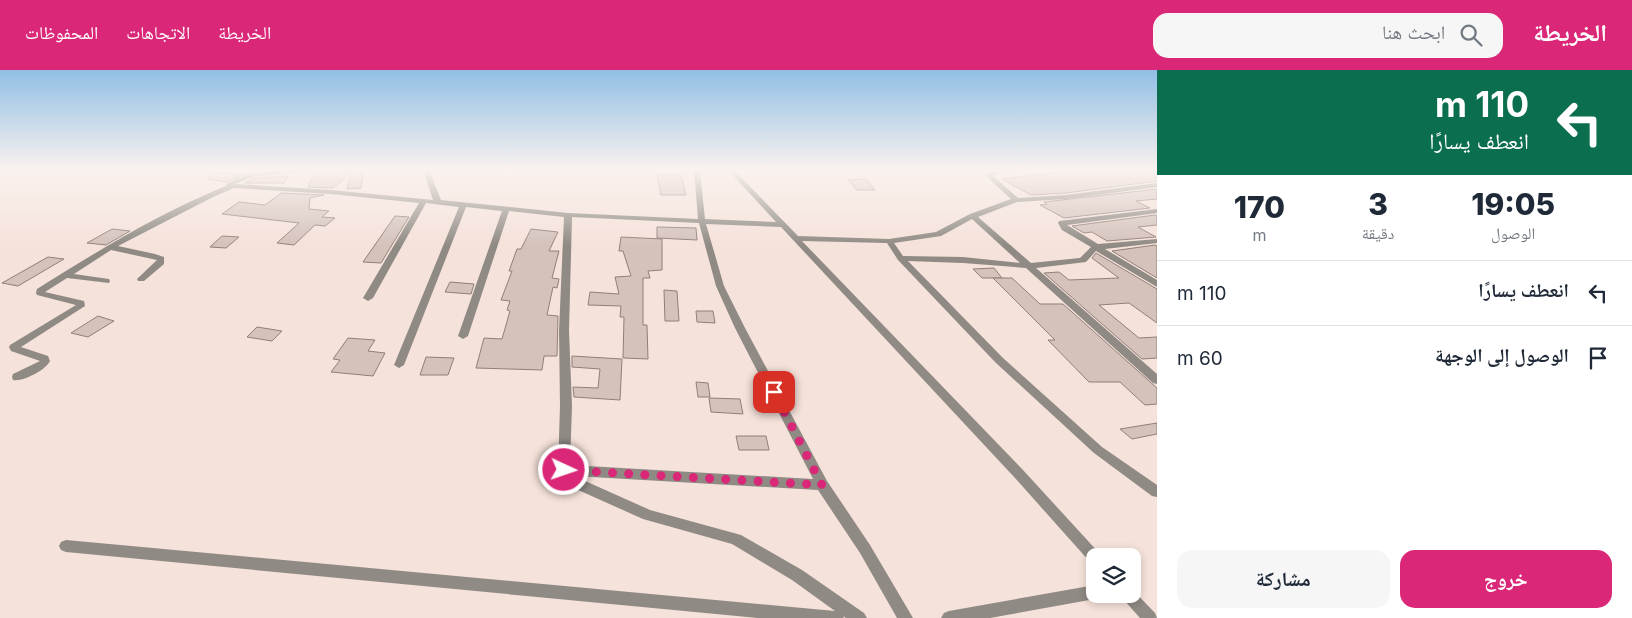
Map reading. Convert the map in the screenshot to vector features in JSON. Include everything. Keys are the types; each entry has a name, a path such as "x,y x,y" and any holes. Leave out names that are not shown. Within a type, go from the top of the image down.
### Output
{"street":[{"path":"17,377 43,365 45,361 44,358 14,350 14,346 80,306 81,303 40,293 40,291 110,247 211,196"},
{"path":"385,196 438,203 568,215 783,225"},
{"path":"435,196 438,203"},
{"path":"699,196 702,222 720,286 740,328 822,485 865,548 905,618"},
{"path":"755,196 1086,548"},
{"path":"1011,196 1016,200"},
{"path":"797,238 889,241 938,234 973,216 1016,200 1077,196"},
{"path":"368,298 424,201"},
{"path":"399,365 462,205"},
{"path":"463,336 506,208"},
{"path":"1155,282 1065,228 1062,223 1157,210"},
{"path":"568,215 564,322 566,406 564,470 571,481 648,515 736,539 797,575 859,618"},
{"path":"973,216 1157,380"},
{"path":"889,241 901,258 1020,379 1098,450 1157,492"},
{"path":"901,258 963,260 1030,266 1084,260 1086,255 1096,247 1157,241"},
{"path":"110,247 155,256 161,259 157,267 140,279"},
{"path":"65,275 106,281"},
{"path":"564,470 822,485"},
{"path":"66,546 836,618"},
{"path":"948,618 1086,594"},
{"path":"1136,603 1150,618"}],"building":[{"path":"278,196 321,196 310,198 309,209 329,211 322,217 335,218 325,226 315,225 294,245 277,243 299,223 222,214 239,202 265,205"},
{"path":"1100,196 1157,196 1157,199 1136,201 1150,208 1064,218 1040,205 1047,204 1044,202"},
{"path":"395,216 409,217 381,263 363,262"},
{"path":"1157,216 1157,225 1138,227 1156,237 1107,241 1092,232 1084,233 1072,226"},
{"path":"657,227 696,228 697,240 657,238"},
{"path":"112,229 130,231 106,245 87,243"},
{"path":"531,229 558,232 549,251 559,251 552,278 559,279 557,288 553,287 547,315 558,316 557,356 544,356 542,370 476,368 484,338 502,339 510,311 507,310 510,301 501,300 512,271 509,271 517,249 521,249"},
{"path":"222,236 239,237 226,248 210,247"},
{"path":"621,237 662,239 662,270 648,271 650,278 643,278 643,325 647,325 648,359 623,358 624,317 620,317 621,306 588,305 590,292 619,294 615,277 631,276 623,251 619,251"},
{"path":"1157,246 1157,278 1112,251"},
{"path":"1096,253 1157,289 1157,323 1129,303 1099,305 1139,338 1157,337 1157,358 1142,359 1044,273 1059,272 1069,280 1119,278 1092,258"},
{"path":"48,257 64,259 18,286 2,283"},
{"path":"994,268 1002,278 982,278 973,269"},
{"path":"993,278 1012,278 1040,304 1063,304 1157,388 1157,404 1145,405 1120,382 1089,382 1048,340 1055,340"},
{"path":"450,282 474,284 471,294 445,292"},
{"path":"664,290 677,291 679,321 665,321"},
{"path":"696,311 713,311 715,323 697,322"},
{"path":"98,316 114,321 88,337 71,333"},
{"path":"257,327 282,331 272,341 247,337"},
{"path":"348,338 375,340 368,351 385,353 373,376 331,372 340,360 333,359"},
{"path":"572,356 622,359 620,400 574,397 573,387 598,388 600,369 572,367"},
{"path":"426,357 454,358 448,375 420,375"},
{"path":"696,382 708,383 710,397 698,397"},
{"path":"709,398 740,399 743,414 711,412"},
{"path":"1157,423 1157,434 1132,439 1120,429"},
{"path":"736,436 766,436 769,450 739,450"}],"route":[{"path":"564,470 822,485 774,392"}]}
